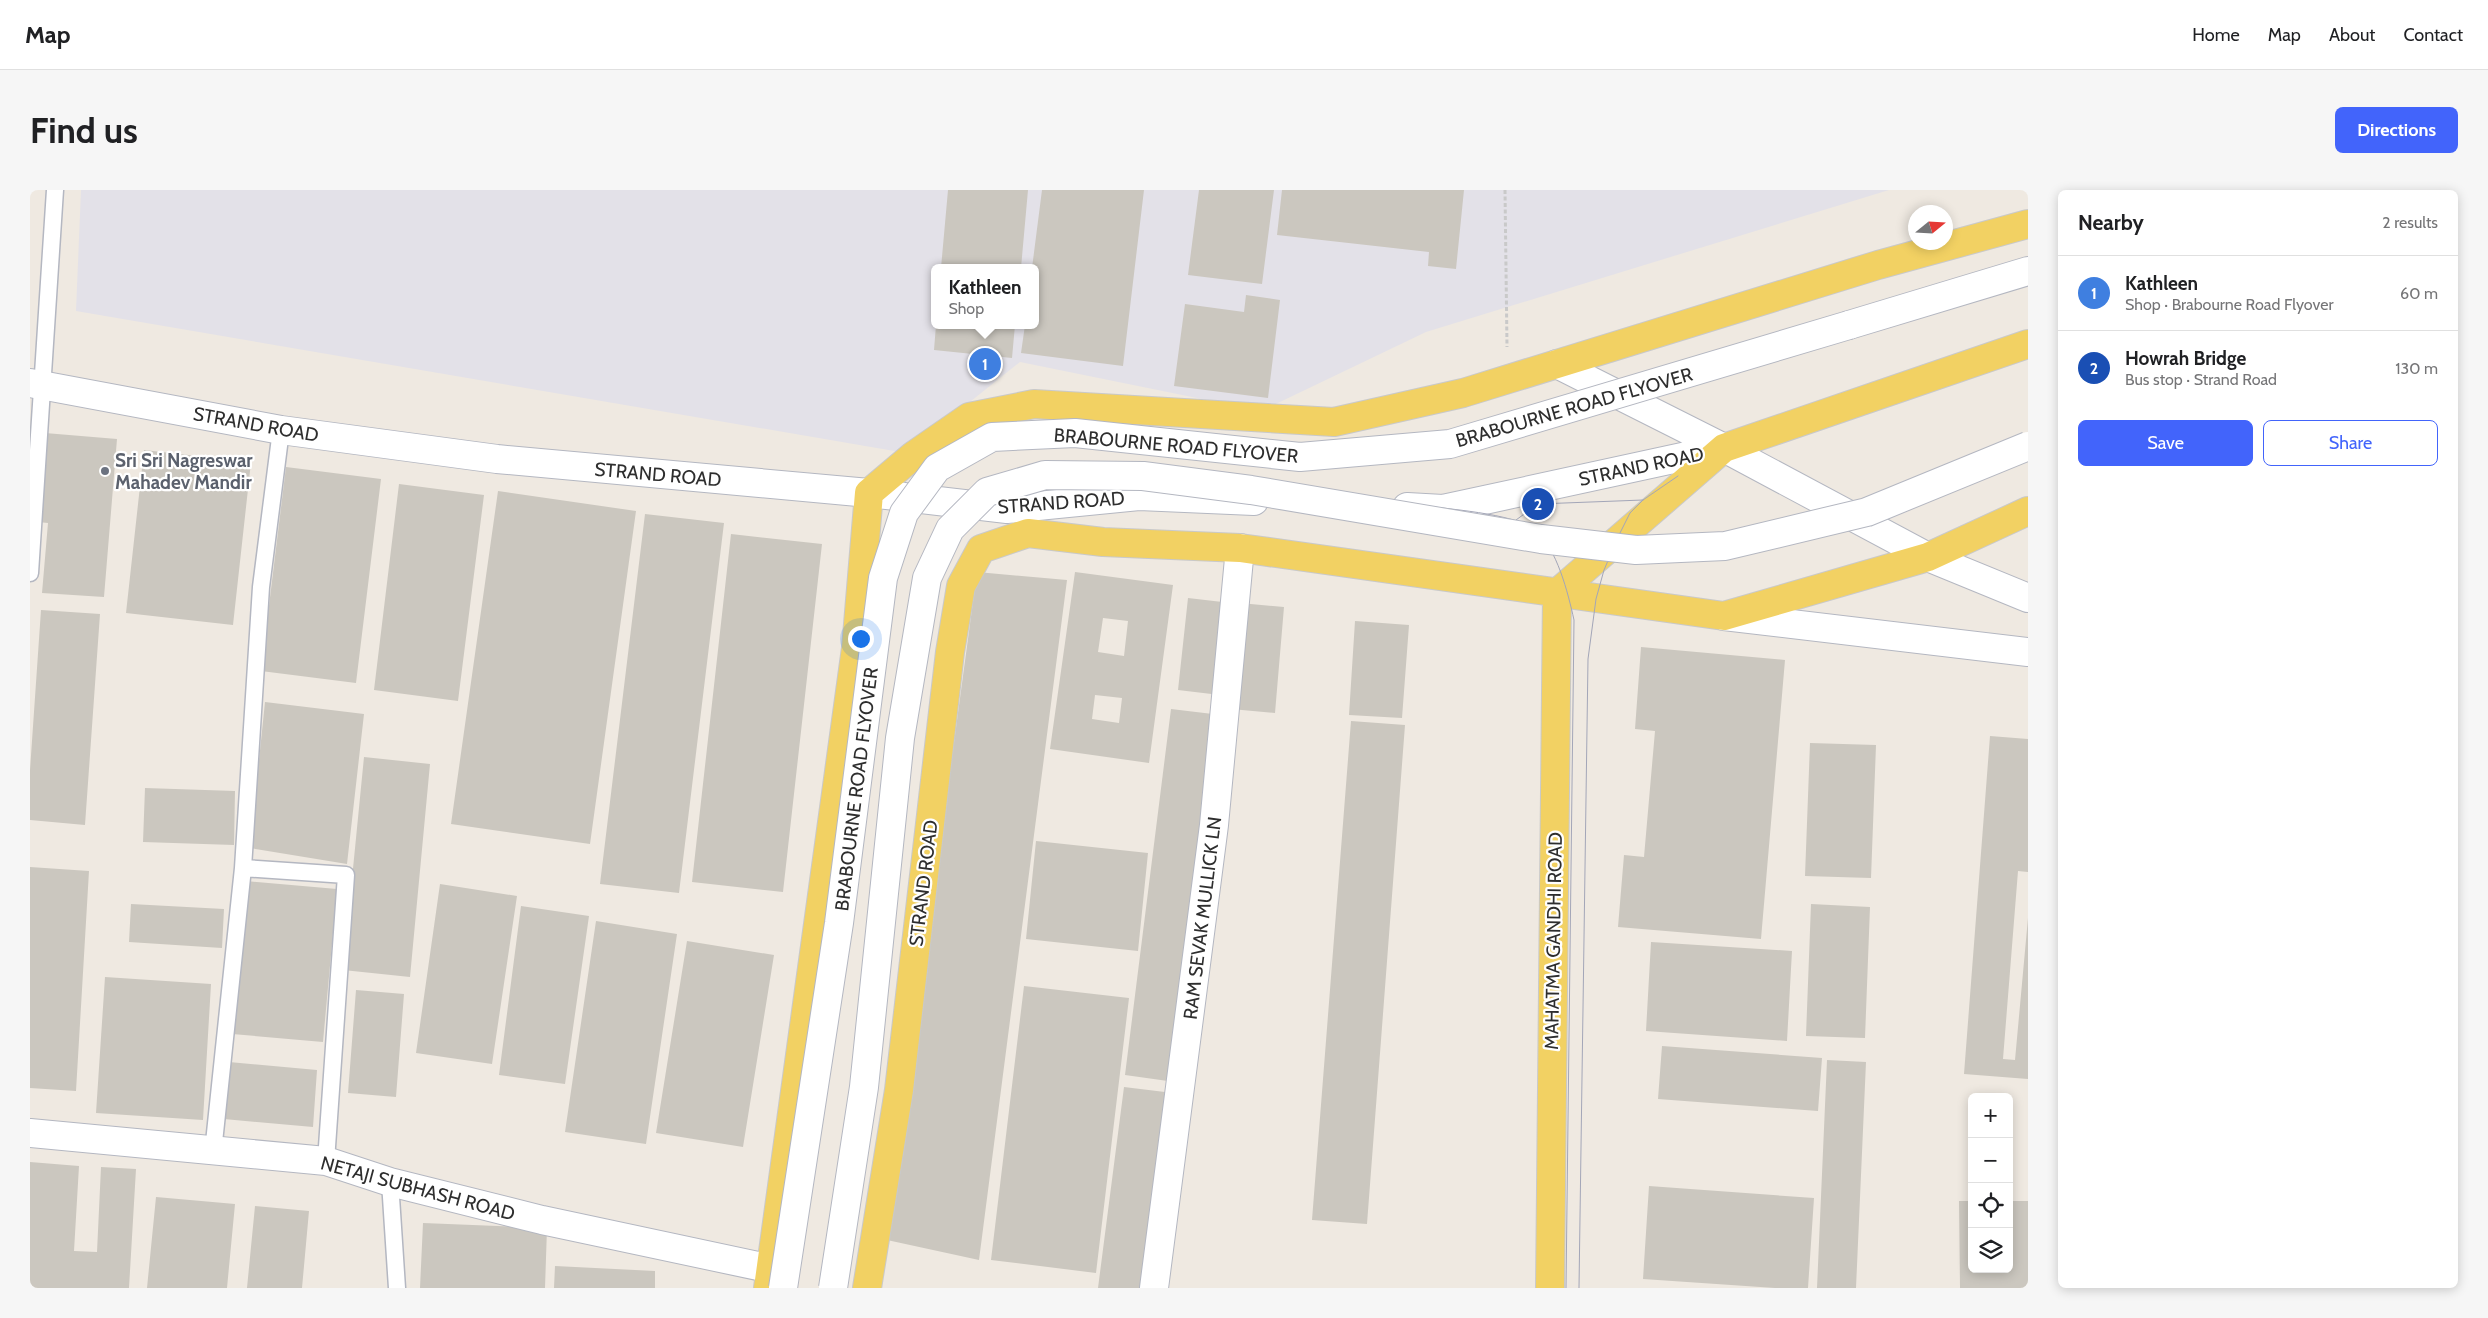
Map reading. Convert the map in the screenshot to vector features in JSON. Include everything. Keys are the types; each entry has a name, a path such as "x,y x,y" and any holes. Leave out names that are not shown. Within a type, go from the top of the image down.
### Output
{"main road":[{"path":"774,1282 856,648 858,598 870,493 914,455 969,417 1034,404 1200,416 1334,422 1464,393 1878,265 2028,224"},
{"name":"BRABOURNE ROAD FLYOVER","path":"774,1282 839,923 883,578 904,513 937,468 992,437 1075,433 1300,456 1450,444 2028,271"},
{"path":"1557,594 1724,448 2028,344"},
{"path":"1557,364 1724,448"},
{"name":"STRAND ROAD","path":"36,384 281,430 497,459 870,493 1007,510 1139,496 1443,509 1724,448 1928,557 2028,598"},
{"name":"BRABOURNE ROAD FLYOVER","path":"833,1288 864,1088 900,738 927,578 950,529 987,492 1045,475 1143,476 1251,490 1541,540 1636,550 1725,546 1867,512 2028,446"},
{"path":"1724,616 1928,557 2028,511"},
{"name":"STRAND ROAD","path":"867,1288 900,1090 950,652 961,586 981,549 1028,533 1103,542 1240,548 1557,594 2028,652"},
{"name":"RAM SEVAK MULLICK LN","path":"1154,1288 1214,825 1240,548"},
{"name":"MAHATMA GANDHI ROAD","path":"1550,1288 1557,594"},
{"name":"NETAJI SUBHASH ROAD","path":"30,1133 213,1152 326,1161 390,1182 542,1220 774,1282"}],"lane":[{"path":"30,573 36,384 55,190"},
{"path":"213,1152 243,868 261,587 281,430"},
{"path":"243,868 346,876 326,1161"},
{"path":"390,1182 397,1288"}],"path":[{"path":"1505,190 1508,379"}],"shaded area":[{"path":"81,190 1889,190 1426,332 1261,411 1020,362 906,453 76,311"}],"building":[{"path":"948,190 1028,190 1021,264 941,264"},
{"path":"1042,190 1144,190 1123,366 1021,353 1024,329 1039,329 1039,264 1033,264"},
{"path":"1199,190 1274,190 1262,284 1188,275"},
{"path":"1282,190 1464,190 1456,269 1428,266 1429,252 1277,235"},
{"path":"1246,295 1280,300 1268,398 1174,386 1185,304 1244,312"},
{"path":"936,329 1015,329 1012,358 934,350"},
{"path":"45,433 117,439 104,597 42,593 48,523 38,522"},
{"path":"144,450 251,462 233,625 126,613"},
{"path":"286,467 381,479 356,683 261,671"},
{"path":"399,484 484,495 458,701 374,690"},
{"path":"498,491 636,511 590,844 451,824"},
{"path":"645,514 724,523 679,893 600,884"},
{"path":"731,534 822,544 783,892 692,882"},
{"path":"977,572 1067,580 979,1260 887,1240"},
{"path":"1075,572 1173,585 1149,763 1050,749","holes":["1103,618 1128,621 1124,656 1098,652","1095,695 1122,698 1119,723 1092,719"]},
{"path":"1188,598 1231,603 1220,695 1178,690"},
{"path":"1240,603 1284,607 1275,713 1231,709"},
{"path":"41,610 100,614 85,825 30,820 30,770"},
{"path":"1355,621 1409,625 1402,718 1349,715"},
{"path":"1641,647 1785,660 1761,939 1618,927 1624,855 1644,857 1655,731 1635,729"},
{"path":"265,702 364,714 347,864 250,848"},
{"path":"1171,709 1221,715 1175,1082 1125,1075"},
{"path":"1351,721 1405,725 1367,1224 1312,1220"},
{"path":"1990,736 2028,739 2028,872 2018,871 2003,1059 2015,1060 2028,918 2028,1079 1964,1074"},
{"path":"1810,743 1876,745 1871,878 1805,876"},
{"path":"364,757 430,764 410,977 343,970"},
{"path":"145,788 235,791 234,845 143,842"},
{"path":"1036,841 1148,853 1138,951 1026,939"},
{"path":"30,867 89,871 76,1091 30,1088"},
{"path":"246,881 337,889 323,1042 232,1034"},
{"path":"440,884 517,896 492,1064 416,1053"},
{"path":"131,904 224,909 222,948 129,942"},
{"path":"1811,904 1870,907 1865,1038 1806,1036"},
{"path":"521,906 589,916 565,1084 499,1075"},
{"path":"596,921 677,934 646,1144 565,1132"},
{"path":"687,941 774,955 743,1147 656,1133"},
{"path":"1651,942 1792,951 1787,1041 1646,1031"},
{"path":"105,977 211,984 203,1120 96,1113"},
{"path":"1024,986 1129,998 1096,1273 991,1260"},
{"path":"356,990 404,994 396,1097 348,1093"},
{"path":"1662,1046 1822,1058 1818,1111 1658,1099"},
{"path":"1827,1060 1866,1062 1856,1288 1817,1288"},
{"path":"229,1062 317,1070 313,1127 224,1119"},
{"path":"1124,1087 1173,1093 1148,1288 1098,1288"},
{"path":"30,1162 79,1166 74,1251 97,1252 101,1167 136,1169 129,1288 30,1288"},
{"path":"1649,1186 1814,1198 1808,1288 1775,1288 1643,1279"},
{"path":"156,1197 235,1204 227,1288 147,1288"},
{"path":"1959,1201 1968,1201 1968,1273 2013,1273 2013,1201 2028,1201 2028,1288 1960,1288"},
{"path":"255,1206 309,1211 302,1288 247,1288"},
{"path":"423,1223 547,1228 545,1288 420,1288"},
{"path":"555,1266 655,1271 655,1288 554,1288"}],"tram line":[{"path":"1579,1288 1588,659 1596,599 1604,570 1619,535 1630,513 1643,500 1678,476"},
{"path":"1516,520 1538,504 1643,500"},
{"path":"1417,505 1512,519 1535,530 1550,548 1555,559 1565,584 1574,620 1566,1288"}],"place":[{"name":"Kathleen","path":"985,364"},
{"name":"Sri Sri Nagreswar Mahadev Mandir","path":"105,471"},
{"name":"Howrah Bridge","path":"1538,504"}]}
